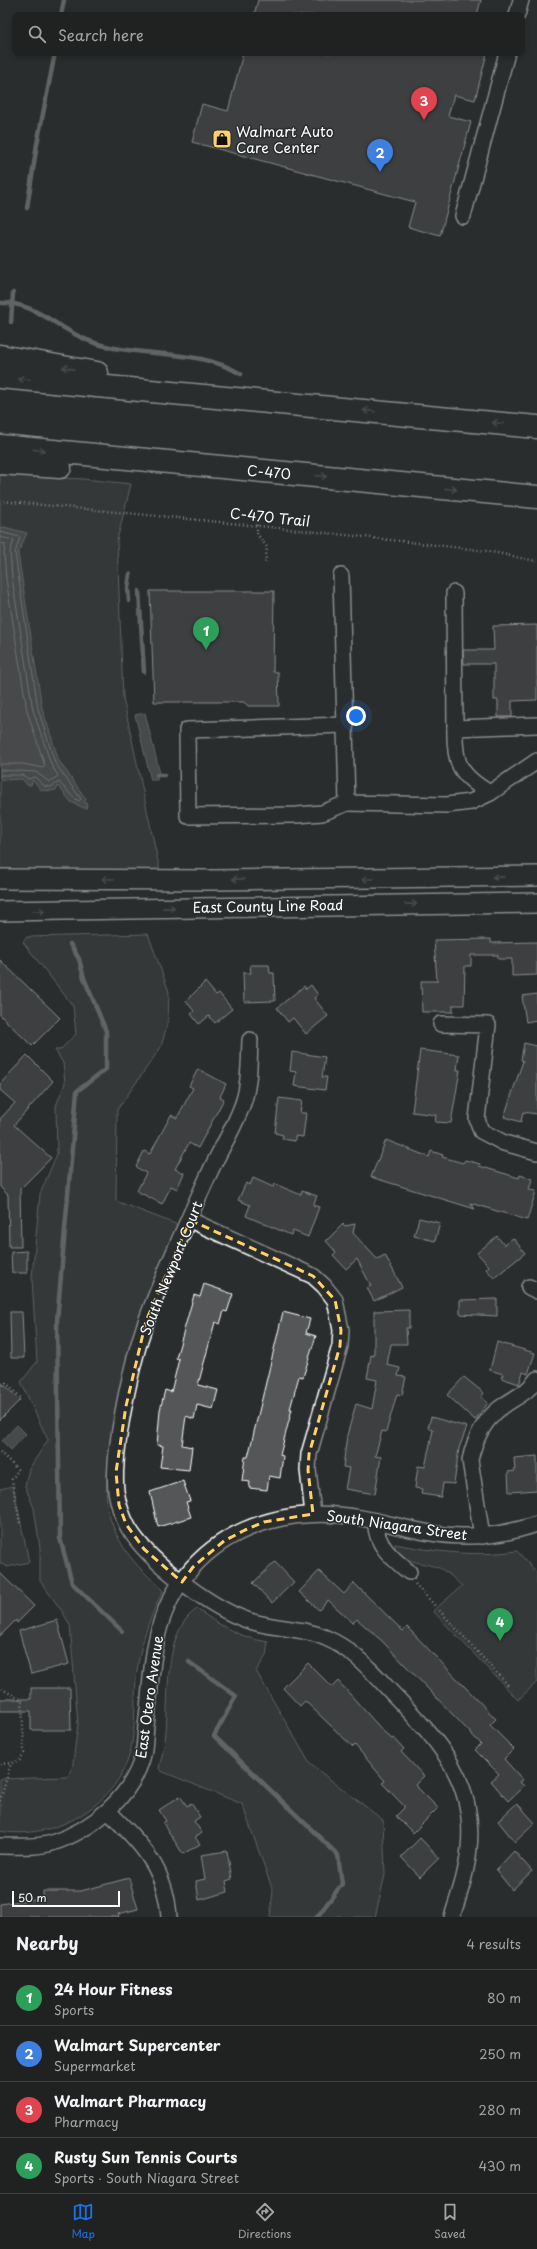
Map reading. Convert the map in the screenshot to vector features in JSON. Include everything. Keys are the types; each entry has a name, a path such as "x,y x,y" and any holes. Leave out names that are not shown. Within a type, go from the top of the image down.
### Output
{"highway":[{"path":"0,356 113,376 249,392 300,405"},
{"path":"0,377 537,427"},
{"name":"C-470","path":"0,446 537,497"},
{"path":"0,463 216,480 282,473"}],"main road":[{"name":"East County Line Road","path":"0,879 212,880 537,876"},
{"name":"East County Line Road","path":"0,911 537,903"}],"street":[{"path":"518,12 521,0"},
{"path":"463,216 506,56"},
{"path":"341,576 347,803"},
{"path":"454,593 455,728 457,762 472,783 490,793"},
{"path":"346,725 187,730 188,816 304,815 322,813 347,803 447,805 471,802 490,793 537,761"},
{"path":"455,728 537,725"},
{"path":"441,1024 488,1025 477,1119 481,1131 504,1143 537,1152"},
{"name":"South Newport Court","path":"250,1040 248,1081 245,1097 238,1118 210,1173 146,1321 127,1399 116,1472 119,1505 132,1534 144,1549 182,1582 215,1605 243,1619 316,1634 346,1648 367,1666 436,1741 458,1775 469,1818 467,1863 452,1917"},
{"path":"190,1220 301,1269 324,1286 335,1300 341,1330 340,1346 309,1454 308,1470 313,1514"},
{"path":"482,1536 470,1460 473,1449 481,1429 492,1415 527,1391 537,1379"},
{"name":"South Niagara Street","path":"182,1582 193,1567 224,1541 245,1530 270,1520 313,1514 347,1515 444,1535 482,1536 501,1534 537,1524"},
{"path":"376,1521 377,1537 382,1546 409,1572"},
{"name":"East Otero Avenue","path":"0,1846 26,1846 51,1843 81,1830 108,1811 127,1790 143,1756 153,1647 163,1613 182,1582"},
{"path":"108,1811 147,1852 156,1866 164,1885 169,1917"}],"path":[{"name":"C-470 Trail","path":"0,501 193,521 257,525 479,550 537,561"},
{"path":"257,525 257,534 267,547 264,565"},
{"path":"0,1389 6,1383 21,1398"},
{"path":"0,1452 18,1470 12,1478 20,1524"},
{"path":"409,1572 417,1589 508,1685"},
{"path":"0,1764 12,1764 20,1760 24,1753 22,1700 2,1689"},
{"path":"0,1801 12,1764"}],"highlighted area":[{"path":"190,1220 313,1276 335,1300 341,1330 340,1346 309,1454 308,1470 313,1514 264,1522 245,1530 224,1541 193,1567 182,1582 144,1549 126,1524 119,1505 116,1472 126,1406 146,1321"}],"shaded area":[{"path":"0,475 83,479 131,484 117,540 123,698 160,871 0,872"},
{"path":"148,934 169,992 168,1021 161,1047 117,1110 116,1201 178,1225 164,1260 117,1424 108,1463 106,1483 110,1518 120,1540 138,1566 163,1591 153,1612 142,1643 136,1678 134,1725 130,1753 122,1772 111,1789 96,1804 79,1816 60,1825 41,1831 20,1833 0,1831 0,1779 67,1777 72,1770 78,1724 70,1625 62,1611 40,1581 40,1548 34,1508 25,1486 29,1469 48,1440 21,1382 37,1362 32,1278 40,1194 57,1154 56,1106 65,1083 63,1063 55,1050 60,1050 76,1034 73,1006 23,942 27,937"},
{"path":"13,1486 29,1562 7,1567 0,1563 0,1489"},
{"path":"395,1544 471,1554 517,1551 537,1573 537,1682 518,1700 433,1611 462,1586 451,1576 437,1567 405,1558 395,1548"},
{"path":"197,1609 230,1630 248,1637 268,1642 266,1656 256,1671 310,1764 383,1820 385,1875 375,1917 270,1917 273,1891 242,1804 161,1771 159,1768 166,1736 168,1683 173,1648 178,1632 186,1619"}],"water":[{"path":"4,527 27,533 18,553 42,708 59,761 86,799 84,802 87,803 86,809 71,802 58,786 56,790 41,790 33,780 31,785 27,785 22,779 3,780 0,778 0,528"},
{"path":"145,713 159,770 157,780 151,780 135,715"},
{"path":"17,1425 26,1434 11,1450 2,1441"}],"building":[{"path":"258,0 481,0 478,12 255,12"},
{"path":"242,56 486,56 475,100 454,95 448,116 471,122 440,236 408,227 415,202 192,142 202,104 228,111"},
{"path":"150,591 274,591 273,672 278,672 279,706 248,706 244,702 154,702"},
{"path":"537,625 537,700 512,701 512,717 498,717 498,700 494,700 494,664 464,664 463,650 494,650 493,626"},
{"path":"491,939 491,943 537,942 537,975 512,976 512,959 498,959 498,955 471,955 471,966 465,966 464,1005 453,1005 453,1012 422,1012 421,981 437,981 434,940"},
{"path":"0,960 60,1018 32,1046 0,1015"},
{"path":"250,965 269,965 270,973 274,973 275,1001 244,1002 243,973 251,973"},
{"path":"205,982 216,995 219,993 232,1009 215,1023 209,1016 199,1024 191,1014 194,1011 186,1001"},
{"path":"311,985 318,995 314,998 328,1016 306,1034 293,1018 288,1022 277,1008 304,986 306,989"},
{"path":"537,994 537,1020 526,1022 522,996"},
{"path":"524,1043 537,1046 537,1114 523,1112 521,1122 504,1117 523,1061 521,1060"},
{"path":"420,1050 459,1055 457,1070 460,1070 451,1123 435,1122 436,1115 412,1112"},
{"path":"292,1052 325,1057 322,1077 327,1077 325,1090 294,1086 296,1072 290,1071"},
{"path":"27,1055 53,1081 14,1125 51,1158 20,1189 21,1247 9,1247 8,1195 0,1187 0,1119 15,1103 0,1090 0,1084"},
{"path":"198,1069 226,1084 220,1097 224,1099 198,1148 189,1143 175,1169 184,1173 177,1189 171,1186 162,1204 137,1191 146,1173 136,1167 144,1151 150,1154 171,1115 177,1118 193,1088 189,1086"},
{"path":"279,1098 302,1101 300,1113 306,1113 303,1137 295,1136 295,1141 282,1139 283,1135 275,1133"},
{"path":"386,1140 429,1157 431,1151 443,1155 442,1157 463,1163 465,1160 480,1164 479,1166 519,1178 520,1175 532,1179 529,1190 536,1191 527,1220 470,1203 475,1209 371,1177"},
{"path":"253,1178 273,1187 275,1184 301,1195 302,1191 317,1196 313,1205 319,1207 308,1237 293,1231 291,1235 246,1216 250,1205 238,1200 246,1183 250,1185"},
{"path":"419,1218 440,1223 435,1241 414,1236"},
{"path":"343,1224 345,1226 355,1224 353,1233 377,1259 385,1255 402,1287 374,1301 367,1288 371,1286 357,1259 346,1269 333,1255 336,1252 326,1241"},
{"path":"497,1236 504,1245 513,1238 525,1253 494,1278 486,1269 489,1266 477,1253"},
{"path":"27,1251 27,1273 12,1273 11,1252"},
{"path":"204,1284 233,1294 227,1312 224,1311 220,1324 215,1322 198,1385 218,1390 213,1409 197,1405 194,1419 186,1416 182,1445 192,1447 189,1470 160,1467 163,1446 157,1445 160,1410 165,1390 171,1392 179,1359 176,1358 194,1295 200,1297"},
{"path":"497,1299 497,1316 460,1314 460,1300"},
{"path":"409,1310 409,1328 406,1328 407,1344 391,1344 387,1365 400,1368 398,1376 406,1377 402,1395 397,1394 386,1432 382,1431 375,1456 381,1457 375,1494 345,1489 349,1468 343,1467 347,1435 356,1404 372,1409 377,1380 367,1378 371,1355 374,1356 374,1311"},
{"path":"10,1312 22,1312 24,1358 11,1358"},
{"path":"283,1312 310,1319 306,1333 316,1336 303,1377 299,1376 290,1409 292,1409 280,1455 283,1456 280,1478 269,1476 267,1490 249,1488 250,1482 242,1481 245,1457 248,1457"},
{"path":"497,1342 535,1353 528,1374 523,1372 519,1384 501,1378 503,1374 490,1370"},
{"path":"464,1377 484,1393 481,1397 488,1403 475,1420 447,1395"},
{"path":"0,1381 20,1400 0,1420"},
{"path":"431,1417 467,1427 459,1448 454,1484 443,1483 441,1497 421,1494 422,1489 415,1488 418,1466 425,1467 433,1430 428,1428"},
{"path":"537,1456 537,1490 509,1492 508,1472 515,1471 514,1458"},
{"path":"183,1481 190,1501 186,1502 191,1517 158,1527 150,1492"},
{"path":"275,1562 294,1582 272,1603 253,1583"},
{"path":"319,1571 344,1594 354,1583 403,1631 407,1627 496,1719 490,1725 514,1749 504,1759 523,1780 520,1782 524,1786 508,1801 491,1781 499,1774 475,1750 481,1744 383,1642 357,1619 353,1623 328,1600 319,1610 299,1592"},
{"path":"0,1573 34,1606 17,1623 16,1620 0,1636"},
{"path":"57,1620 69,1664 31,1674 19,1631"},
{"path":"308,1663 332,1687 338,1681 384,1732 392,1739 394,1738 404,1749 401,1752 424,1776 415,1785 438,1808 413,1833 396,1816 404,1808 404,1806 382,1783 385,1781 355,1745 353,1747 305,1701 300,1706 283,1688"},
{"path":"31,1688 70,1688 71,1730 31,1730 31,1711 0,1711 0,1699 31,1699"},
{"path":"180,1796 187,1806 191,1803 200,1817 194,1821 202,1833 195,1837 200,1844 183,1854 163,1823 166,1821 159,1810"},
{"path":"517,1803 535,1823 515,1842 498,1821"},
{"path":"420,1838 439,1858 420,1877 401,1857"},
{"path":"227,1851 232,1879 226,1881 228,1892 199,1900 196,1881 205,1879 201,1855"},
{"path":"514,1851 532,1871 512,1890 496,1870"},
{"path":"129,1878 138,1909 118,1914 119,1917 0,1917 0,1904 43,1898 43,1891 81,1891"}],"waterway":[{"path":"62,12 64,0"},
{"path":"27,208 37,144 54,56"},
{"path":"11,322 13,293"},
{"path":"0,303 25,307 92,342 129,350 187,356 224,366 241,374"},
{"path":"129,601 128,588 130,574"},
{"path":"139,591 144,672"},
{"path":"157,775 164,775"},
{"path":"70,944 79,959 84,978 106,1031 106,1069 77,1091 57,1321 60,1538 72,1583 122,1631"},
{"path":"189,1662 236,1696 214,1736 338,1855 342,1884 317,1917"}],"place":[{"name":"Walmart Pharmacy","path":"424,120"},
{"name":"Walmart Auto Care Center","path":"222,139"},
{"name":"Walmart Supercenter","path":"380,172"},
{"name":"24 Hour Fitness","path":"206,650"},
{"name":"Rusty Sun Tennis Courts","path":"500,1641"}]}
